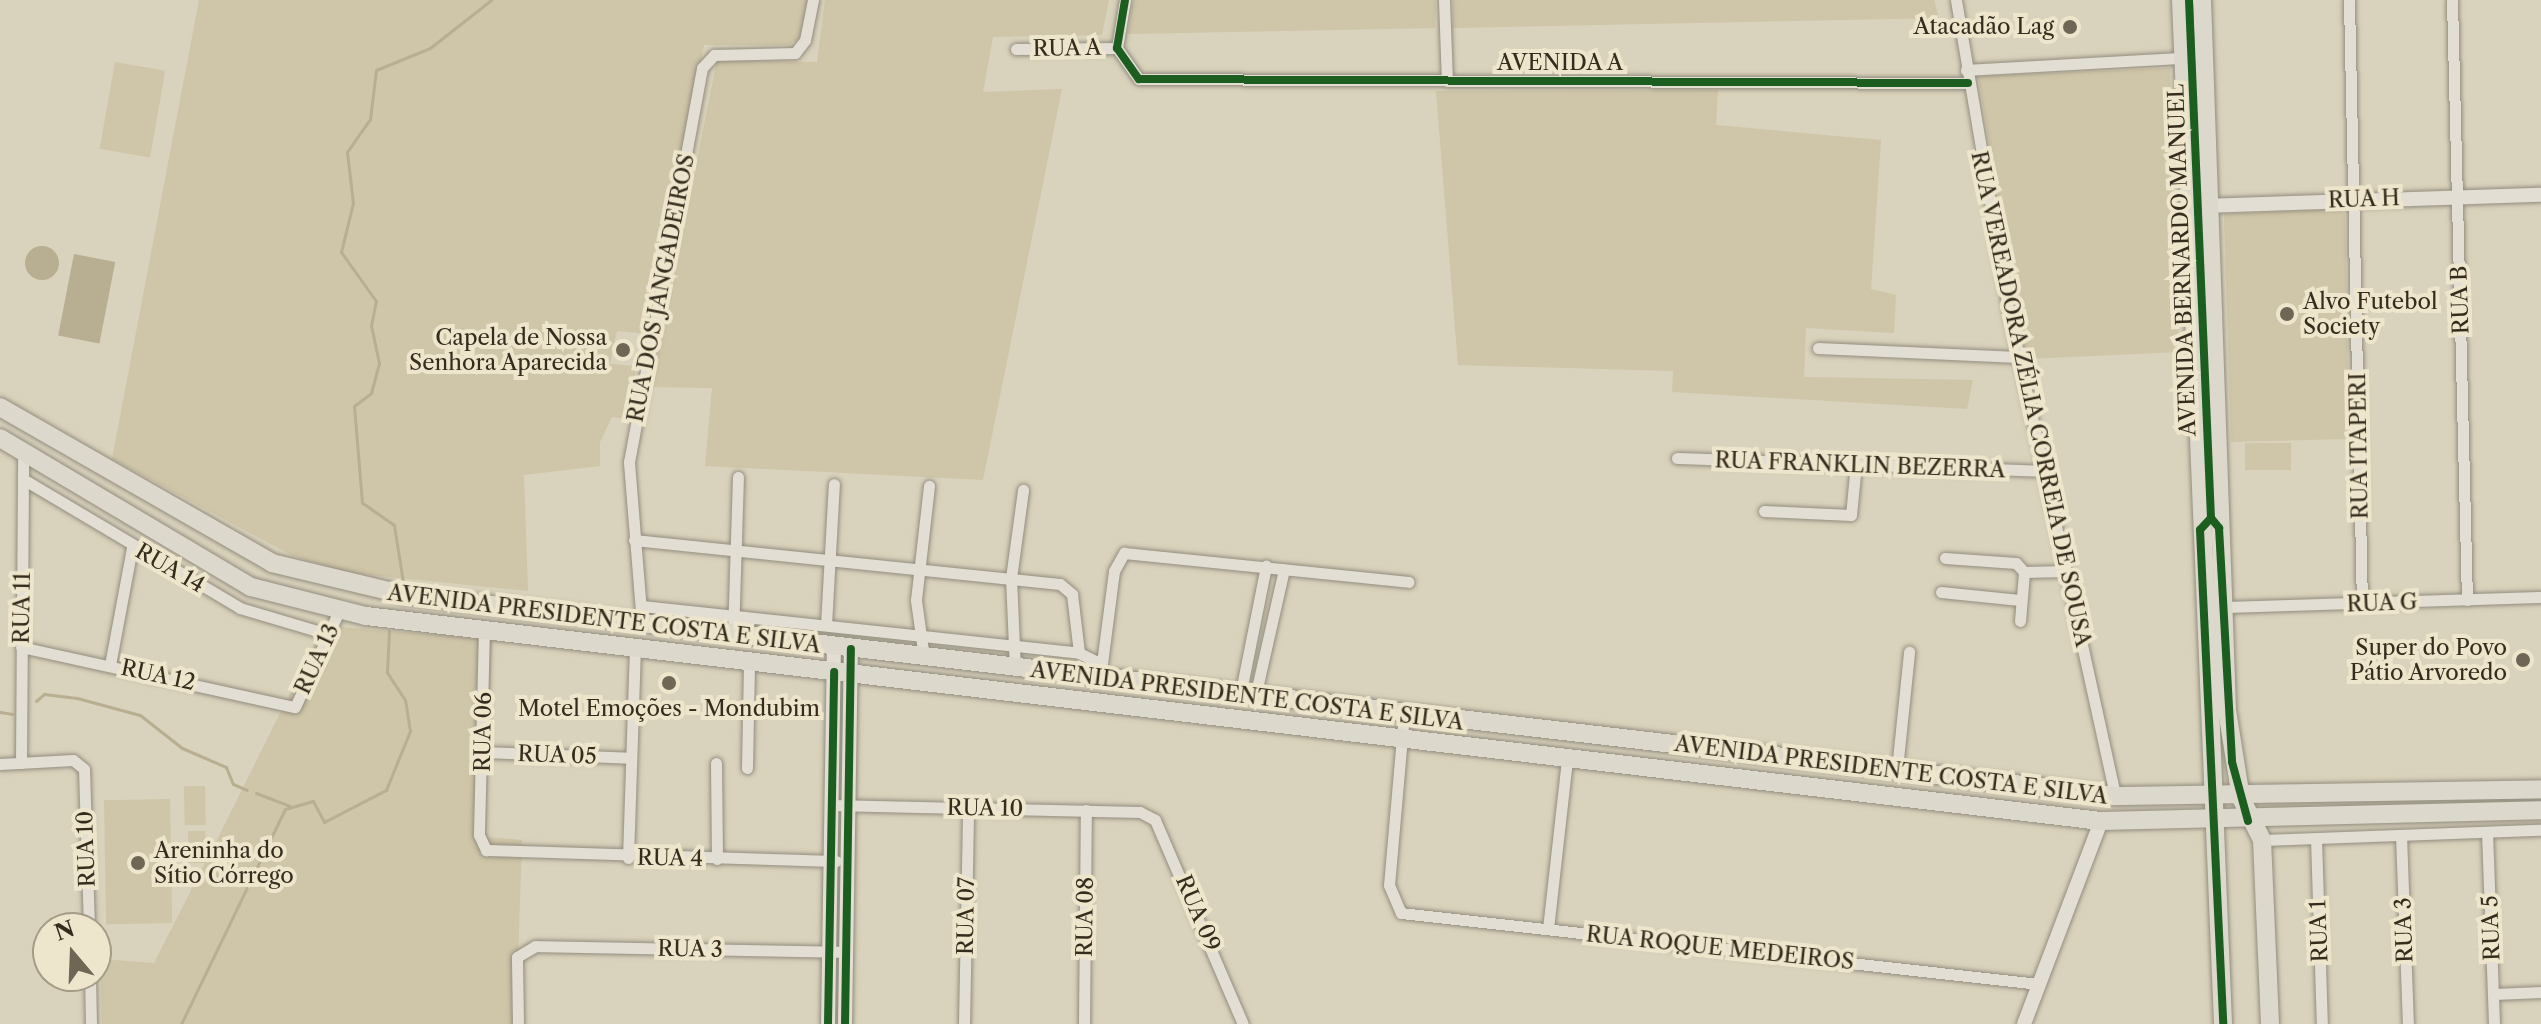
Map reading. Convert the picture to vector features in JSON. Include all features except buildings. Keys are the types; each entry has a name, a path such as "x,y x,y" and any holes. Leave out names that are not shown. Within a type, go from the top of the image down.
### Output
{"main road":[{"name":"AVENIDA BERNARDO MANUEL","path":"2181,0 2217,799 2223,1024"},
{"name":"AVENIDA BERNARDO MANUEL","path":"2202,0 2227,710 2241,798 2248,821 2262,840"},
{"name":"AVENIDA PRESIDENTE COSTA E SILVA","path":"0,407 133,488 297,573 405,595 589,614 642,615 733,635 990,667 1101,672 1248,697 2115,796 2217,799 2541,789"},
{"name":"AVENIDA PRESIDENTE COSTA E SILVA","path":"0,438 251,587 339,611 2101,821 2248,821 2541,810"},
{"path":"102,497 113,476"},
{"path":"121,508 133,488"},
{"path":"564,637 566,611"},
{"path":"586,639 589,614"},
{"path":"985,690 995,679 990,667"},
{"path":"1020,670 1024,695"},
{"path":"1696,774 1698,747"},
{"path":"1947,803 1978,795 1979,786 1968,777"},
{"path":"2006,810 2001,791 2022,784"},
{"path":"2262,840 2270,1024"}],"street":[{"name":"RUA DOS JANGADEIROS","path":"642,615 629,462 702,68 722,54 786,56 805,40 813,0"},
{"path":"1117,48 1125,0"},
{"path":"1444,0 1447,81"},
{"name":"RUA VEREADORA ZÉLIA CORREIA DE SOUSA","path":"1956,0 2018,357 2115,796"},
{"name":"RUA ITAPERI","path":"2349,0 2362,604"},
{"name":"RUA B","path":"2452,0 2467,600"},
{"name":"RUA A","path":"1016,49 1117,48"},
{"name":"AVENIDA A","path":"1117,48 1132,73 1151,79 1968,83"},
{"path":"1966,70 2183,58"},
{"name":"RUA H","path":"2188,206 2541,195"},
{"path":"1818,348 2018,357"},
{"name":"RUA 11","path":"21,763 23,453"},
{"name":"RUA FRANKLIN BEZERRA","path":"1677,458 2043,471"},
{"path":"1764,511 1851,515 1856,464"},
{"path":"733,635 733,550 738,477"},
{"name":"RUA 14","path":"23,479 132,547 240,608 327,634"},
{"path":"826,625 827,560 834,484"},
{"path":"924,658 920,570 929,486"},
{"path":"1020,670 1015,647 1011,578 1023,490"},
{"path":"634,540 1011,578 1070,588 1079,653"},
{"path":"110,665 132,547"},
{"path":"1101,672 1114,571 1124,553 1409,582"},
{"path":"1945,558 2016,563 2024,572 2066,571"},
{"path":"1248,697 1266,566"},
{"path":"1248,697 1284,569"},
{"path":"2020,621 2024,572"},
{"path":"1941,592 2020,600"},
{"name":"RUA G","path":"2224,607 2541,597"},
{"name":"RUA 13","path":"295,707 339,611"},
{"path":"642,615 732,614 1079,653 1101,672"},
{"name":"RUA 06","path":"484,628 479,835 492,852"},
{"path":"628,858 635,645"},
{"name":"RUA 12","path":"21,647 295,707"},
{"path":"828,1024 849,861 850,805 843,648"},
{"path":"1897,769 1909,652"},
{"path":"747,768 749,662"},
{"path":"843,673 831,805 832,861 845,1024"},
{"path":"1402,739 1404,714"},
{"name":"RUA ROQUE MEDEIROS","path":"1402,739 1389,885 1401,913 2039,984"},
{"name":"RUA 05","path":"483,752 630,758"},
{"path":"1548,929 1567,759"},
{"name":"RUA 10","path":"21,763 73,760 84,769 88,912"},
{"path":"0,764 21,763"},
{"path":"716,763 717,859"},
{"name":"RUA 10","path":"831,805 1140,812"},
{"name":"RUA 07","path":"964,1024 968,808"},
{"name":"RUA 08","path":"1084,1024 1086,810"},
{"name":"RUA 09","path":"1140,812 1166,834 1243,1024"},
{"path":"2024,1024 2101,821"},
{"path":"2262,840 2541,830"},
{"name":"RUA 5","path":"2487,832 2494,1024"},
{"name":"RUA 3","path":"2401,835 2408,1024"},
{"name":"RUA 1","path":"2316,838 2322,1024"},
{"name":"RUA 4","path":"492,852 628,858 849,861"},
{"name":"RUA 3","path":"518,1024 517,957 535,946 838,952"},
{"path":"90,992 91,1024"},
{"path":"2494,994 2541,992"}],"shaded area":[{"path":"199,0 807,0 801,37 789,45 704,45 647,334 617,331 610,364 636,366 628,419 612,417 600,442 600,466 524,475 528,591 349,573 293,556 112,459"},
{"path":"825,0 1109,0 1102,35 993,37 983,92 1062,89 983,480 705,466 712,388 652,387 717,60 817,62"},
{"path":"1133,0 1436,0 1435,28 1128,34"},
{"path":"1453,0 1934,0 1939,18 1453,28"},
{"path":"115,62 165,71 150,158 100,149"},
{"path":"2170,68 2179,352 2026,359 1978,76"},
{"path":"1718,90 1716,125 1881,140 1871,289 1896,295 1894,333 1806,328 1804,377 1973,380 1967,409 1672,392 1673,371 1458,365 1436,91"},
{"name":"Alvo Futebol Society","path":"2339,209 2345,214 2349,439 2231,442 2224,214"},
{"path":"42,246 54,251 59,263 54,275 42,280 30,275 25,263 30,251"},
{"path":"74,254 115,262 99,343 58,335"},
{"path":"2245,443 2291,443 2291,470 2245,470"},
{"path":"339,627 492,639 486,837 522,840 516,1024 102,1024 101,992 112,992 112,960 154,963 205,863 189,863 188,831 205,831 207,860 316,641"},
{"path":"184,786 205,786 206,825 185,825"},
{"name":"Areninha do Sítio Córrego","path":"170,799 172,923 112,924 112,912 106,912 104,800"}],"waterway":[{"path":"403,582 394,525 362,503 354,406 371,393 379,363 371,326 376,301 341,252 353,203 347,152 370,119 376,70 430,48 491,0"},
{"path":"181,1024 285,809 313,801 324,822 386,790 410,731 405,700 387,672 389,631"},
{"path":"36,701 44,694 77,698 140,715 182,748 226,767 233,784 247,790"},
{"path":"0,712 12,714"},
{"path":"256,793 290,806"}],"cycle path":[{"path":"1125,0 1117,48 1139,79 1968,83"},
{"path":"2189,0 2211,518 2219,528 2232,762 2248,821"},
{"path":"2211,518 2200,530 2223,1024"},
{"path":"845,1024 851,649"},
{"path":"828,1024 834,672"}],"place":[{"name":"Atacadão Lag","path":"2070,27"},
{"name":"Alvo Futebol Society","path":"2287,314"},
{"name":"Capela de Nossa Senhora Aparecida","path":"623,350"},
{"name":"Super do Povo Pátio Arvoredo","path":"2523,660"},
{"name":"Motel Emoções - Mondubim","path":"669,683"},
{"name":"Areninha do Sítio Córrego","path":"138,863"}]}
